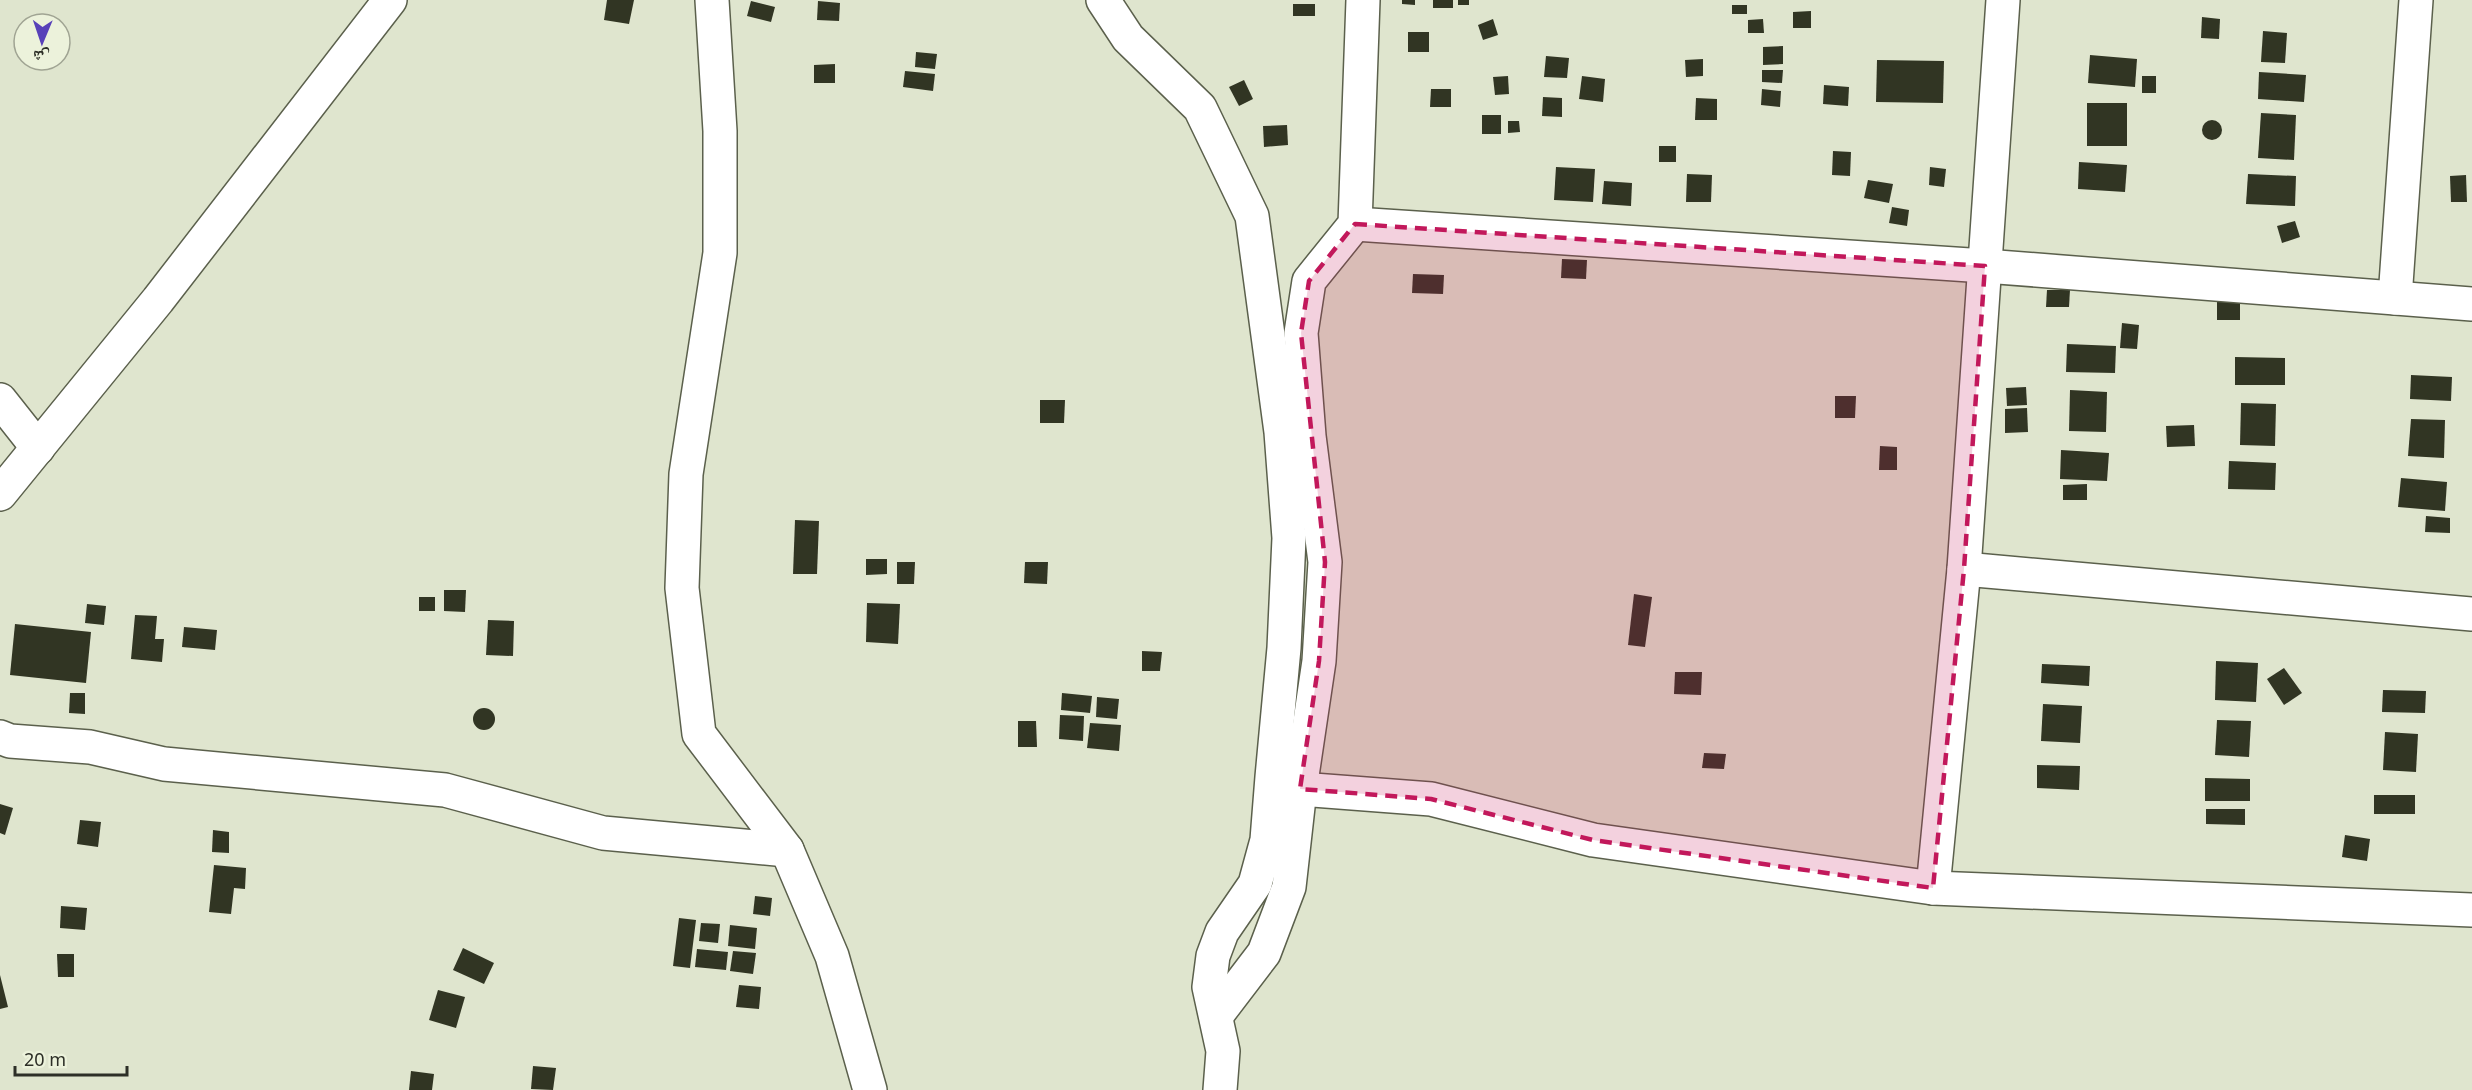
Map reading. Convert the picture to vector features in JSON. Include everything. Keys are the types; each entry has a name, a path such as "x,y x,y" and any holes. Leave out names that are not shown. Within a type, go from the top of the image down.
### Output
{"street":[{"path":"0,494 158,300 390,0"},
{"path":"712,0 720,131 720,253 686,474 682,588 699,734 787,850 832,957 870,1090"},
{"path":"1103,0 1128,38 1200,108 1252,216 1281,432 1289,538 1284,648 1267,840 1255,884 1222,932 1213,956 1209,987 1222,1051 1220,1090"},
{"path":"1216,1016 1264,953 1289,887 1300,789 1319,661 1325,562 1301,333 1309,281 1355,224 1363,0"},
{"path":"1933,888 1964,569 2004,0"},
{"path":"2395,298 2416,0"},
{"path":"1355,224 1985,266 2472,304"},
{"path":"0,399 38,448"},
{"path":"1964,569 2472,614"},
{"path":"0,737 10,741 90,747 164,764 445,790 603,833 787,850"},
{"path":"1300,789 1431,799 1593,840 1933,888 2472,910"}],"highlighted area":[{"path":"1355,224 1985,266 1964,569 1933,888 1593,840 1431,799 1300,789 1319,661 1325,562 1301,333 1309,281"}],"building":[{"path":"607,0 634,0 629,24 604,20"},
{"path":"1402,0 1415,0 1415,5 1402,4"},
{"path":"1433,0 1453,0 1453,8 1433,8"},
{"path":"1458,0 1469,0 1469,5 1458,5"},
{"path":"751,1 775,7 771,22 747,16"},
{"path":"818,1 840,3 839,21 817,20"},
{"path":"1293,4 1315,4 1315,16 1293,16"},
{"path":"1732,5 1747,5 1747,14 1732,14"},
{"path":"1811,11 1811,28 1793,28 1793,12"},
{"path":"2202,17 2220,19 2219,39 2201,38"},
{"path":"1493,19 1498,35 1483,40 1478,25"},
{"path":"1763,19 1764,33 1748,33 1748,20"},
{"path":"2263,31 2287,33 2285,63 2261,62"},
{"path":"1408,32 1429,32 1429,52 1408,52"},
{"path":"1783,46 1783,64 1763,65 1763,47"},
{"path":"916,52 937,54 935,69 915,67"},
{"path":"2090,55 2137,59 2135,87 2088,83"},
{"path":"1546,56 1569,58 1567,78 1544,77"},
{"path":"1703,59 1703,76 1686,77 1685,60"},
{"path":"1877,60 1944,61 1943,103 1876,102"},
{"path":"835,64 835,83 814,83 814,65"},
{"path":"1762,70 1783,70 1782,83 1762,82"},
{"path":"905,71 935,74 933,91 903,87"},
{"path":"2259,72 2306,75 2304,102 2258,99"},
{"path":"1508,76 1509,94 1495,95 1493,77"},
{"path":"1582,76 1605,79 1603,102 1579,99"},
{"path":"2142,76 2156,76 2156,93 2142,93"},
{"path":"1244,80 1253,99 1239,106 1229,87"},
{"path":"1824,85 1849,87 1848,106 1823,104"},
{"path":"1431,89 1451,89 1451,107 1430,107"},
{"path":"1762,89 1781,91 1780,107 1761,105"},
{"path":"1543,97 1562,98 1562,117 1542,116"},
{"path":"1696,98 1717,99 1717,120 1695,120"},
{"path":"2087,103 2127,103 2127,146 2087,146"},
{"path":"2261,113 2296,115 2294,160 2258,158"},
{"path":"1482,115 1501,115 1501,134 1482,134"},
{"path":"2212,120 2219,123 2222,130 2219,137 2212,140 2205,137 2202,130 2205,123"},
{"path":"1508,121 1519,121 1520,132 1508,133"},
{"path":"1287,125 1288,145 1264,147 1263,126"},
{"path":"1659,146 1676,146 1676,162 1659,162"},
{"path":"1833,151 1851,152 1850,176 1832,175"},
{"path":"2079,162 2127,165 2125,192 2078,189"},
{"path":"1556,167 1595,169 1593,202 1554,200"},
{"path":"1930,167 1946,169 1944,187 1929,185"},
{"path":"1687,174 1712,175 1711,202 1686,202"},
{"path":"2248,174 2296,176 2295,206 2246,204"},
{"path":"2466,175 2467,202 2451,202 2450,176"},
{"path":"1868,180 1893,184 1889,203 1864,198"},
{"path":"1604,181 1632,183 1631,206 1602,204"},
{"path":"1892,207 1909,210 1907,226 1889,223"},
{"path":"2295,221 2300,237 2282,243 2277,226"},
{"path":"1562,259 1587,260 1586,279 1561,278"},
{"path":"1413,274 1444,275 1443,294 1412,293"},
{"path":"2047,290 2070,290 2069,307 2046,307"},
{"path":"2217,301 2240,301 2240,320 2217,320"},
{"path":"2122,323 2139,325 2137,349 2120,348"},
{"path":"2067,344 2116,346 2115,373 2066,372"},
{"path":"2235,357 2285,358 2285,385 2235,385"},
{"path":"2411,375 2452,377 2451,401 2410,399"},
{"path":"2026,387 2027,405 2007,406 2006,388"},
{"path":"2070,390 2107,392 2106,432 2069,431"},
{"path":"1835,396 1856,396 1855,418 1835,418"},
{"path":"1040,400 1065,400 1064,423 1040,423"},
{"path":"2241,403 2276,404 2275,446 2240,445"},
{"path":"2027,408 2028,432 2005,433 2005,409"},
{"path":"2411,419 2445,420 2444,458 2408,456"},
{"path":"2194,425 2195,446 2167,447 2166,426"},
{"path":"1880,446 1897,447 1897,470 1879,470"},
{"path":"2061,450 2109,453 2107,481 2060,479"},
{"path":"2229,461 2276,463 2275,490 2228,489"},
{"path":"2401,478 2447,482 2445,511 2398,507"},
{"path":"2087,484 2087,500 2063,500 2063,485"},
{"path":"2426,516 2450,518 2450,533 2425,532"},
{"path":"795,520 819,521 817,574 793,574"},
{"path":"866,559 887,559 887,574 866,575"},
{"path":"897,562 915,562 914,584 897,584"},
{"path":"1025,562 1048,562 1047,584 1024,583"},
{"path":"444,590 466,590 465,612 444,611"},
{"path":"1634,594 1652,597 1645,647 1628,645"},
{"path":"419,597 435,597 435,611 419,611"},
{"path":"867,603 900,604 898,644 866,642"},
{"path":"87,604 106,606 104,625 85,623"},
{"path":"135,615 157,616 155,639 164,639 162,662 131,659"},
{"path":"488,620 514,621 513,656 486,655"},
{"path":"15,624 91,632 86,683 10,675"},
{"path":"184,627 217,630 215,650 182,647"},
{"path":"1142,651 1162,652 1160,671 1142,671"},
{"path":"2216,661 2258,663 2256,702 2215,700"},
{"path":"2042,664 2090,666 2089,686 2041,683"},
{"path":"2284,668 2302,693 2284,705 2267,679"},
{"path":"1675,672 1702,672 1701,695 1674,694"},
{"path":"2383,690 2426,691 2425,713 2382,712"},
{"path":"70,693 85,693 85,714 69,713"},
{"path":"1062,693 1092,696 1090,713 1061,710"},
{"path":"1097,697 1119,699 1117,719 1096,717"},
{"path":"2043,704 2082,706 2080,743 2041,741"},
{"path":"484,708 492,711 495,719 492,727 484,730 476,727 473,719 476,711"},
{"path":"1060,715 1084,716 1083,741 1059,739"},
{"path":"2217,720 2251,721 2249,757 2215,755"},
{"path":"1018,721 1036,721 1037,747 1018,747"},
{"path":"1090,723 1121,725 1119,751 1087,748"},
{"path":"2385,732 2418,734 2416,772 2383,770"},
{"path":"1704,753 1726,754 1724,769 1702,768"},
{"path":"2037,765 2080,766 2079,790 2037,788"},
{"path":"2205,778 2250,779 2250,801 2205,801"},
{"path":"2374,795 2415,795 2415,814 2374,814"},
{"path":"0,804 13,808 5,835 0,833"},
{"path":"2206,809 2245,809 2245,825 2206,824"},
{"path":"80,820 101,822 98,847 77,844"},
{"path":"213,830 229,832 229,853 212,852"},
{"path":"2345,835 2370,839 2367,861 2342,857"},
{"path":"214,865 246,868 245,889 234,888 231,914 209,912"},
{"path":"755,896 772,898 770,916 753,914"},
{"path":"61,906 87,908 85,930 60,928"},
{"path":"679,918 696,920 690,968 673,966"},
{"path":"701,923 720,924 718,943 699,941"},
{"path":"730,925 757,928 755,949 728,946"},
{"path":"463,948 494,963 484,984 453,970"},
{"path":"697,949 728,952 726,970 695,967"},
{"path":"733,951 756,953 753,974 730,971"},
{"path":"57,954 74,954 74,977 58,977"},
{"path":"0,975 8,1007 0,1009"},
{"path":"739,985 761,987 759,1009 736,1007"},
{"path":"438,990 465,997 456,1028 429,1020"},
{"path":"533,1066 556,1068 553,1090 531,1089"},
{"path":"411,1071 434,1074 432,1090 409,1090"}]}
